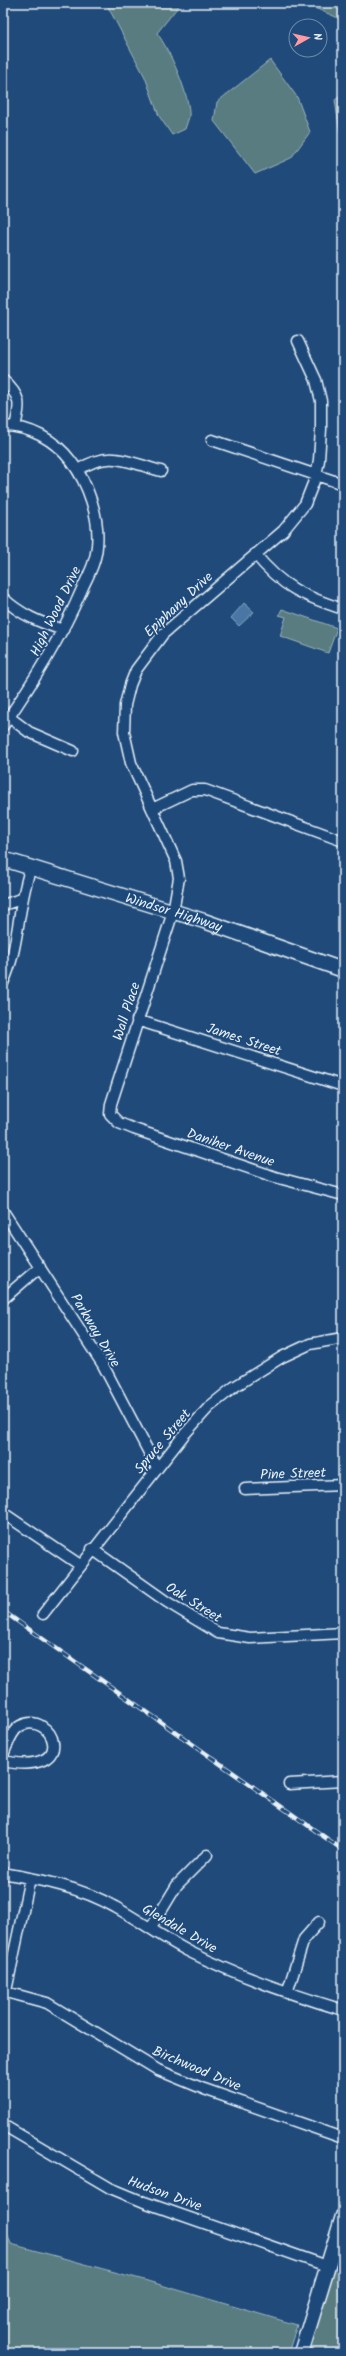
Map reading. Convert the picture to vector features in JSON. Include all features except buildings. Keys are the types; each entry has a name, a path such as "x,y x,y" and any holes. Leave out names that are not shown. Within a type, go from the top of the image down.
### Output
{"main road":[{"name":"Windsor Highway","path":"3,859 204,921 343,970"},
{"path":"301,2353 343,2216"}],"street":[{"name":"Epiphany Drive","path":"174,912 179,869 131,763 124,732 125,705 132,680 146,655 163,634 282,531 299,514 316,476 322,429 321,401 316,380 298,341"},
{"path":"3,380 17,394 20,410 14,426"},
{"name":"High Wood Drive","path":"3,426 14,426 34,432 50,441 65,453 78,470 90,497 97,529 97,547 94,563 63,630 41,669 3,726"},
{"path":"212,440 343,484"},
{"path":"78,470 93,461 104,458 116,459 162,471"},
{"path":"255,554 272,575 289,587 343,609"},
{"path":"3,598 22,614 63,630"},
{"path":"9,717 29,732 74,751"},
{"path":"152,809 192,790 205,790 343,841"},
{"path":"3,984 15,948 21,899 30,867"},
{"path":"3,905 21,899"},
{"name":"Wall Place","path":"113,1119 110,1114 111,1104 174,912"},
{"name":"James Street","path":"138,1020 343,1086"},
{"name":"Daniher Avenue","path":"113,1119 134,1129 275,1177 343,1195"},
{"name":"Parkway Drive","path":"3,1211 103,1366 157,1468"},
{"path":"3,1299 40,1267"},
{"name":"Spruce Street","path":"44,1614 92,1549 157,1468 209,1407 234,1387 282,1357 310,1344 343,1338"},
{"name":"Pine Street","path":"245,1489 343,1485"},
{"path":"3,1513 80,1565"},
{"name":"Oak Street","path":"92,1549 167,1602 218,1633 250,1638 343,1633"},
{"path":"3,1755 13,1733 19,1726 34,1724 48,1731 53,1736 55,1744 52,1752 41,1761 20,1763 3,1762"},
{"path":"289,1784 343,1782"},
{"path":"151,1928 177,1885 207,1855"},
{"name":"Glendale Drive","path":"3,1873 63,1885 86,1893 114,1906 188,1952 235,1974 287,1993 343,2010"},
{"path":"4,1991 30,1878"},
{"path":"287,1993 304,1939 319,1922"},
{"name":"Birchwood Drive","path":"4,1991 47,2003 158,2070 204,2089 343,2138"},
{"name":"Hudson Drive","path":"3,2125 110,2188 144,2202 327,2266"}],"green space":[{"path":"106,3 181,3 157,33 173,61 187,98 189,117 185,129 172,135 159,116 145,77"},
{"path":"303,3 343,3 343,20"},
{"path":"270,60 297,97 310,132 291,158 255,174 214,121 217,102"},
{"path":"343,94 343,135 340,133 335,100"},
{"path":"282,609 337,628 328,653 280,636 286,617 279,615"},
{"path":"3,2221 11,2244 144,2280 297,2325 288,2353 3,2353"},
{"path":"343,2234 343,2353 301,2353"}],"water":[{"path":"244,603 254,612 239,626 231,618"}],"railway":[{"path":"3,1611 343,1850"}]}
